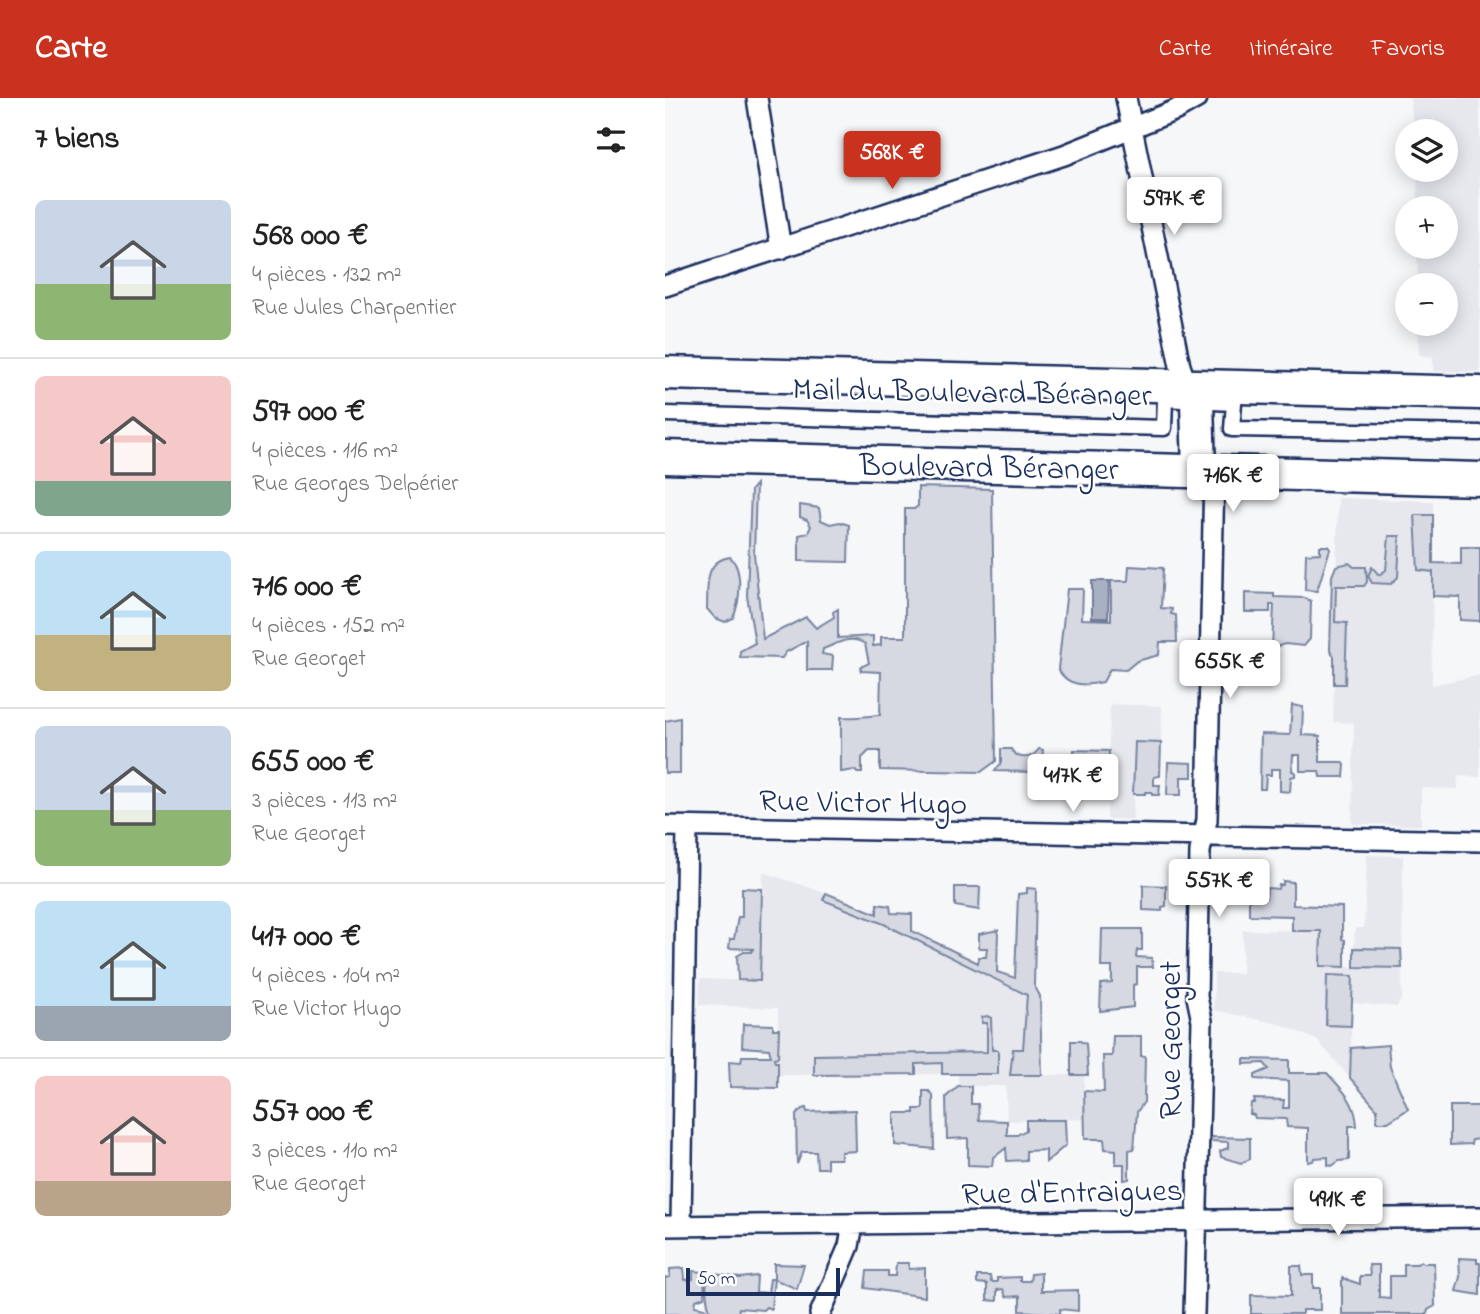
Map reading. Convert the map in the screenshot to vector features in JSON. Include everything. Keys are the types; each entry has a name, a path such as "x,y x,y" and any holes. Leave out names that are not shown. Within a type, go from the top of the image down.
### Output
{"main road":[{"path":"665,373 1192,393 1480,393"},
{"path":"1192,393 1206,472"},
{"name":"Boulevard Béranger","path":"665,457 1480,479"}],"street":[{"path":"757,98 781,249"},
{"path":"1126,98 1180,366 1192,393"},
{"path":"665,285 1064,155 1197,98"},
{"name":"Mail du Boulevard Béranger","path":"665,414 1164,428 1165,400 1192,393 1234,403 1232,429 1480,433"},
{"name":"Rue Georget","path":"1194,1314 1202,1021 1197,997 1201,851 1207,820 1206,472"},
{"name":"Rue Victor Hugo","path":"665,826 1480,841"},
{"path":"673,1225 687,827"},
{"name":"Rue d'Entraigues","path":"673,1225 1480,1217"},
{"path":"820,1314 849,1246 853,1224"}],"shaded area":[{"path":"1410,98 1480,98 1480,372 1433,371 1433,357 1419,355 1418,336 1458,336 1458,273 1418,273 1417,259 1458,259 1458,196 1418,196 1417,182 1458,182 1458,119 1413,119"},
{"path":"756,484 754,554 763,639 806,617 816,628 834,617 833,612 838,609 838,638 873,636 873,646 881,645 881,637 905,637 905,509 918,506 918,487 992,489 996,761 981,772 880,770 880,751 869,751 862,758 862,773 855,770 841,772 841,717 880,715 881,672 861,671 861,667 869,663 865,644 849,640 823,649 822,654 833,656 832,670 807,670 807,641 786,652 782,658 740,657 740,651 755,643 747,596 751,490"},
{"path":"1338,498 1433,501 1432,685 1480,675 1480,777 1458,776 1458,789 1421,788 1421,825 1352,824 1354,723 1333,722"},
{"path":"800,505 819,508 821,520 830,524 840,522 849,525 848,562 799,561 799,535 808,533 811,526 807,520 800,517"},
{"path":"1415,515 1433,515 1433,563 1461,564 1461,547 1480,547 1480,621 1460,620 1460,597 1433,596 1433,572 1418,570"},
{"path":"1389,536 1400,536 1398,577 1391,584 1372,583 1368,576 1372,567 1379,575 1386,570"},
{"path":"1320,546 1329,546 1330,549 1317,591 1305,590 1306,554 1320,553"},
{"path":"730,557 739,578 739,595 733,618 725,622 715,618 707,609 708,584 715,564"},
{"path":"1349,563 1354,567 1366,567 1367,582 1364,586 1336,586 1335,622 1347,623 1345,684 1334,684 1334,656 1330,650 1332,576 1336,566"},
{"path":"1129,566 1163,568 1161,608 1172,609 1171,614 1176,615 1177,642 1160,642 1159,655 1137,661 1126,670 1110,669 1103,682 1077,684 1066,679 1058,669 1067,589 1083,589 1082,619 1111,620 1111,581 1128,581"},
{"path":"1245,593 1274,594 1274,597 1305,598 1311,601 1310,639 1304,646 1285,644 1272,648 1274,605 1270,605 1270,612 1245,612"},
{"path":"1110,704 1162,706 1161,743 1135,742 1133,820 1107,819"},
{"path":"1292,705 1303,707 1302,735 1320,736 1320,762 1343,762 1344,777 1320,777 1319,771 1300,771 1300,755 1293,755 1292,771 1295,776 1291,777 1290,792 1280,791 1280,769 1271,769 1271,775 1266,775 1265,789 1260,789 1261,734 1290,735"},
{"path":"680,718 680,773 665,773 665,721"},
{"path":"1135,742 1161,743 1160,776 1154,777 1154,785 1160,785 1159,795 1152,795 1152,792 1133,794"},
{"path":"1001,749 1011,749 1021,757 1033,755 1039,749 1043,750 1042,763 1033,763 1032,772 995,771 1001,763"},
{"path":"1074,750 1109,751 1108,773 1062,772 1062,764 1048,764 1048,755 1074,757"},
{"path":"1168,762 1192,763 1192,777 1181,777 1181,795 1167,795"},
{"path":"1367,855 1403,856 1402,997 1397,1007 1352,1003 1350,1078 1318,1041 1283,1025 1214,1010 1214,973 1242,973 1243,930 1322,931 1321,966 1353,967 1355,928 1364,928"},
{"path":"763,872 850,901 993,970 1035,985 1040,996 1042,1075 1084,1075 1084,1119 1007,1121 1006,1086 958,1086 958,1074 778,1075 778,1008 699,1005 700,979 760,981"},
{"path":"1283,881 1293,882 1293,905 1342,907 1345,967 1320,966 1321,931 1292,931 1292,916 1249,915 1249,898 1266,898 1267,888 1278,889 1279,885 1283,885"},
{"path":"1143,885 1166,886 1166,906 1162,907 1162,911 1143,910"},
{"path":"955,887 980,887 979,910 955,906"},
{"path":"742,888 762,889 760,981 738,980 737,956 753,949 729,948 730,939 734,939 738,917 742,917"},
{"path":"1027,888 1036,889 1034,985 1040,996 1042,1075 1010,1075 1013,1049 1023,1049 1027,995 884,924 823,900 826,893 877,914 877,904 890,906 891,913 912,914 912,931 978,963 979,957 986,957 987,948 979,948 979,934 998,930 997,972 1015,978 1018,894 1027,893"},
{"path":"1102,929 1142,929 1142,950 1137,950 1136,957 1152,958 1153,967 1137,967 1137,984 1133,985 1133,1007 1100,1011 1101,984 1112,983 1112,967 1101,967"},
{"path":"1354,948 1401,949 1402,968 1354,967"},
{"path":"1327,975 1353,976 1351,1026 1326,1025"},
{"path":"982,1017 991,1018 992,1050 998,1050 998,1074 942,1074 942,1063 916,1064 916,1074 814,1075 814,1055 987,1052 987,1023 982,1023"},
{"path":"743,1024 773,1025 773,1029 779,1029 778,1057 774,1058 775,1062 778,1062 778,1088 730,1087 729,1061 741,1062 742,1056 771,1056 769,1049 742,1047"},
{"path":"1113,1036 1141,1036 1141,1056 1145,1056 1144,1102 1137,1112 1134,1149 1129,1150 1129,1179 1124,1180 1124,1164 1116,1164 1116,1150 1105,1149 1104,1139 1085,1139 1084,1091 1104,1092 1103,1056 1112,1056"},
{"path":"1071,1041 1086,1044 1088,1075 1071,1075"},
{"path":"1388,1045 1390,1067 1408,1109 1388,1122 1377,1122 1377,1109 1350,1078 1351,1048"},
{"path":"1244,1059 1289,1060 1289,1073 1327,1073 1347,1096 1356,1117 1357,1126 1349,1126 1349,1160 1339,1161 1332,1166 1328,1165 1328,1157 1314,1158 1308,1162 1308,1128 1287,1127 1286,1119 1255,1118 1250,1114 1254,1099 1284,1100 1283,1108 1289,1108 1289,1081 1255,1079 1255,1075 1269,1069 1264,1063 1244,1064"},
{"path":"958,1086 971,1086 971,1104 978,1104 979,1120 1007,1121 1007,1135 1017,1135 1026,1130 1026,1120 1065,1120 1066,1145 1046,1162 1046,1150 1026,1151 1026,1160 1007,1161 1006,1148 993,1158 992,1166 968,1165 968,1138 947,1139 946,1097"},
{"path":"923,1091 929,1091 933,1095 934,1149 895,1145 895,1113 914,1113 914,1109 923,1109"},
{"path":"1450,1106 1480,1106 1480,1139 1472,1140 1471,1144 1450,1145"},
{"path":"806,1108 807,1112 855,1110 856,1151 841,1152 841,1159 827,1159 827,1168 817,1168 816,1152 802,1152 797,1164 796,1115"},
{"path":"1211,1137 1250,1138 1250,1159 1241,1163 1221,1157 1220,1151 1228,1148 1228,1142 1211,1141"},
{"path":"1459,1258 1477,1259 1477,1263 1480,1263 1480,1295 1456,1291 1460,1277"},
{"path":"1421,1261 1434,1263 1435,1306 1428,1310 1427,1314 1342,1314 1342,1278 1360,1284 1360,1276 1370,1276 1369,1265 1379,1265 1379,1297 1390,1298 1390,1276 1404,1276 1404,1264 1417,1264"},
{"path":"896,1263 908,1263 909,1269 925,1268 925,1297 865,1288 867,1271 888,1271 888,1276 895,1276"},
{"path":"774,1264 804,1265 797,1289 774,1279"},
{"path":"1291,1266 1301,1266 1302,1275 1313,1275 1313,1288 1320,1288 1320,1310 1302,1310 1302,1314 1251,1314 1251,1295 1291,1296"},
{"path":"684,1268 685,1280 693,1279 693,1271 703,1272 705,1275 704,1297 696,1300 695,1306 705,1308 709,1314 665,1314 665,1278 670,1277 670,1269"},
{"path":"710,1273 740,1278 757,1276 756,1292 768,1293 770,1279 774,1279 771,1309 739,1308 738,1314 711,1314 706,1293"},
{"path":"1041,1273 1041,1291 1078,1290 1078,1311 1060,1309 1060,1314 1020,1311 1020,1296 1006,1297 1003,1289 997,1290 997,1301 987,1300 987,1284 977,1283 977,1276 990,1276 991,1282 997,1282 997,1278 1020,1277 1020,1281 1030,1281 1031,1274"}],"water":[{"path":"1092,581 1109,581 1108,618 1092,618"}]}
